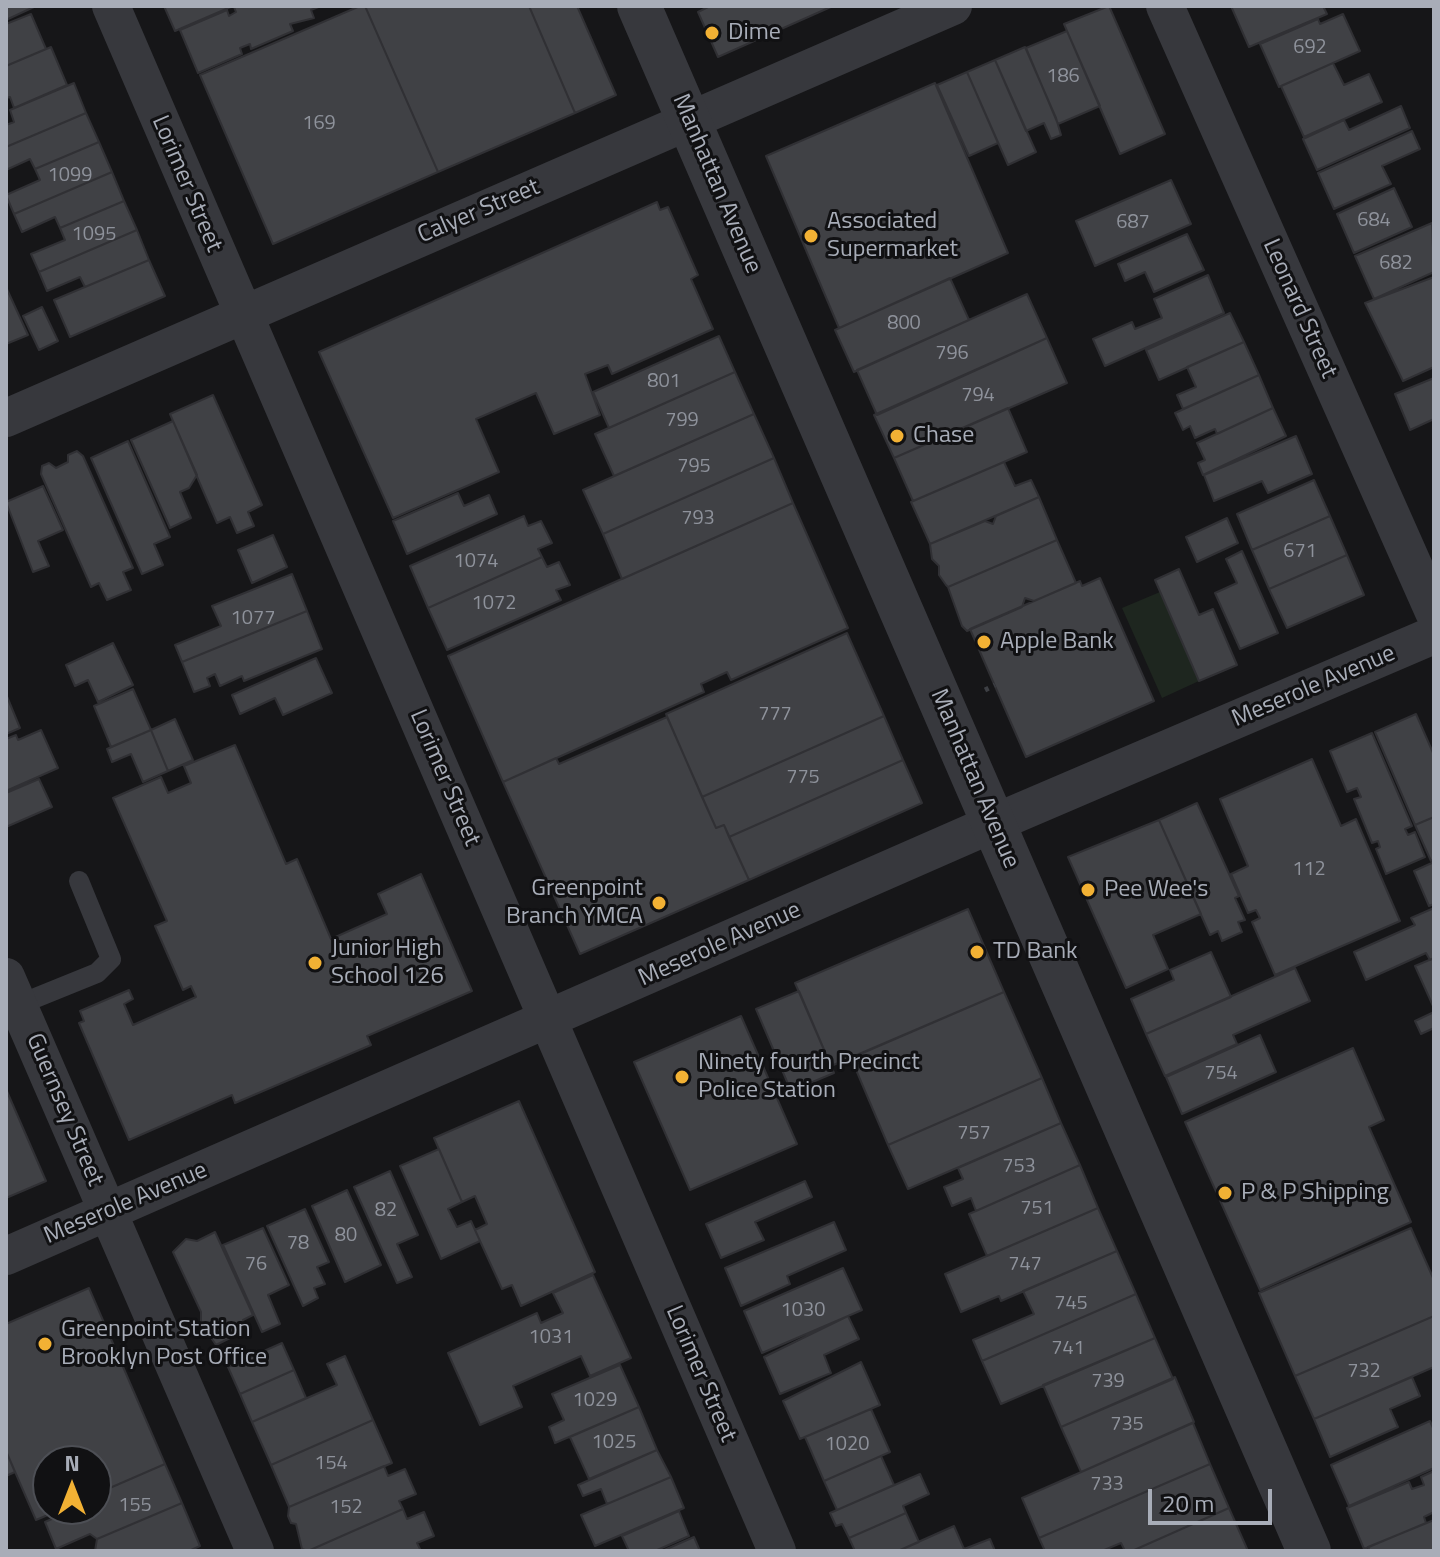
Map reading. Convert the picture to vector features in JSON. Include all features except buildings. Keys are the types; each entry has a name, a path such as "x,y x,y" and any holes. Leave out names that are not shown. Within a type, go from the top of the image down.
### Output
{"street":[{"name":"Lorimer Street","path":"111,6 777,1551"},
{"name":"Manhattan Avenue","path":"639,6 1309,1551"},
{"name":"Calyer Street","path":"6,418 953,6"},
{"name":"Leonard Street","path":"1165,6 1434,612"},
{"name":"Meserole Avenue","path":"6,1256 992,824 1434,635"},
{"name":"Guernsey Street","path":"12,991 255,1551"}],"lane":[{"path":"12,991 97,973 111,959 79,881"}],"path":[{"path":"985,690 995,685"}],"shaded area":[{"path":"1160,592 1199,681 1162,698 1122,608"}],"place":[{"name":"Dime","path":"712,33"},
{"name":"Associated Supermarket","path":"811,236"},
{"name":"Chase","path":"897,436"},
{"name":"Apple Bank","path":"984,642"},
{"name":"Pee Wee's","path":"1088,890"},
{"name":"Greenpoint Branch YMCA","path":"659,903"},
{"name":"TD Bank","path":"977,952"},
{"name":"Junior High School 126","path":"315,963"},
{"name":"Ninety fourth Precinct Police Station","path":"682,1077"},
{"name":"P & P Shipping","path":"1225,1193"},
{"name":"Greenpoint Station Brooklyn Post Office","path":"45,1344"}]}
